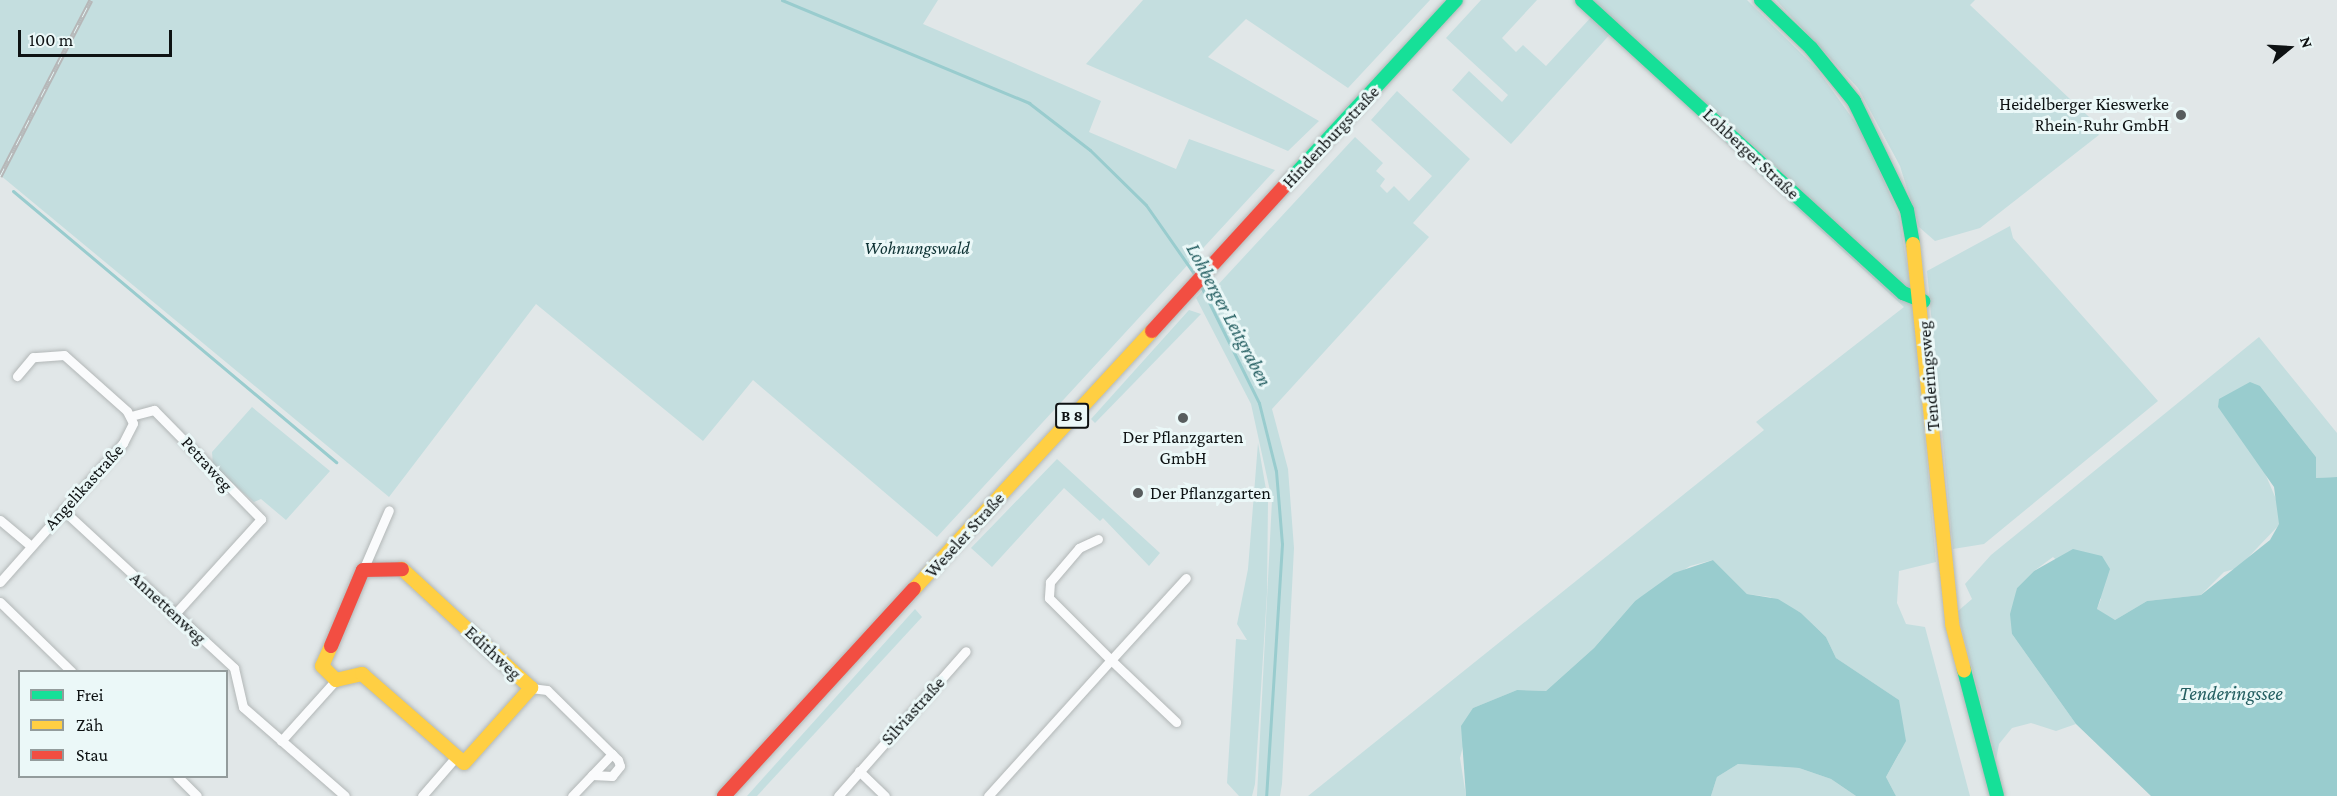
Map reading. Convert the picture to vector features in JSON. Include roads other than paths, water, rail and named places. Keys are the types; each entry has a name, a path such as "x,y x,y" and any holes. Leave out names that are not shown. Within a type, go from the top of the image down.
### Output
{"street":[{"name":"Hindenburgstraße","path":"1205,273 1456,0"},
{"name":"Lohberger Straße","path":"1582,0 1903,293 1923,301"},
{"name":"Tenderingsweg","path":"1761,0 1832,71 1876,139 1907,210 1923,301 1952,624 1997,796"},
{"name":"Weseler Straße","path":"724,796 1205,273"},
{"path":"17,376 33,357 64,355 131,416"},
{"name":"Petraweg","path":"131,416 154,410 261,519 174,615"},
{"name":"Angelikastraße","path":"0,582 129,434 131,416"},
{"name":"Annettenweg","path":"63,510 234,668 243,707 345,796"},
{"path":"336,680 322,666 389,510"},
{"path":"0,520 31,546"},
{"path":"1098,539 1079,549 1050,582 1049,598 1176,722"},
{"name":"Edithweg","path":"363,570 402,569 531,688 464,763 454,759 422,796"},
{"path":"988,796 1186,578"},
{"path":"0,602 70,670"},
{"name":"Silviastraße","path":"838,796 966,651"},
{"path":"281,741 336,680 362,674 454,759"},
{"path":"531,688 547,690 612,754 620,766 617,772 592,775"},
{"path":"572,796 612,754"},
{"path":"859,771 885,796"},
{"path":"178,778 197,796"}],"water":[{"name":"Tenderingssee","path":"2250,382 2260,386 2316,457 2316,478 2337,477 2337,796 2151,796 2076,724 2012,634 2010,614 2017,588 2034,571 2073,549 2102,556 2110,569 2097,609 2115,620 2147,601 2201,595 2270,540 2279,524 2274,487 2218,407 2219,399"},
{"path":"1713,560 1747,594 1778,599 1801,613 1826,637 1836,658 1899,700 1906,741 1886,777 1896,796 1856,796 1831,779 1799,768 1738,764 1717,777 1711,796 1466,796 1461,726 1473,708 1517,690 1546,691 1594,648 1635,601 1674,573"}],"waterway":[{"name":"Lohberger Leitgraben","path":"782,0 1029,103 1090,150 1146,205 1195,275"},
{"path":"13,191 336,462"},
{"name":"Lohberger Leitgraben","path":"1200,284 1259,403 1276,471 1282,544 1266,796"}],"railway":[{"path":"0,176 91,0"}],"place":[{"name":"Heidelberger Kieswerke Rhein-Ruhr GmbH","path":"2181,115"},
{"name":"Der Pflanzgarten GmbH","path":"1183,418"},
{"name":"Der Pflanzgarten","path":"1138,493"}],"park label":[{"name":"Wohnungswald","path":"917,248"}]}
